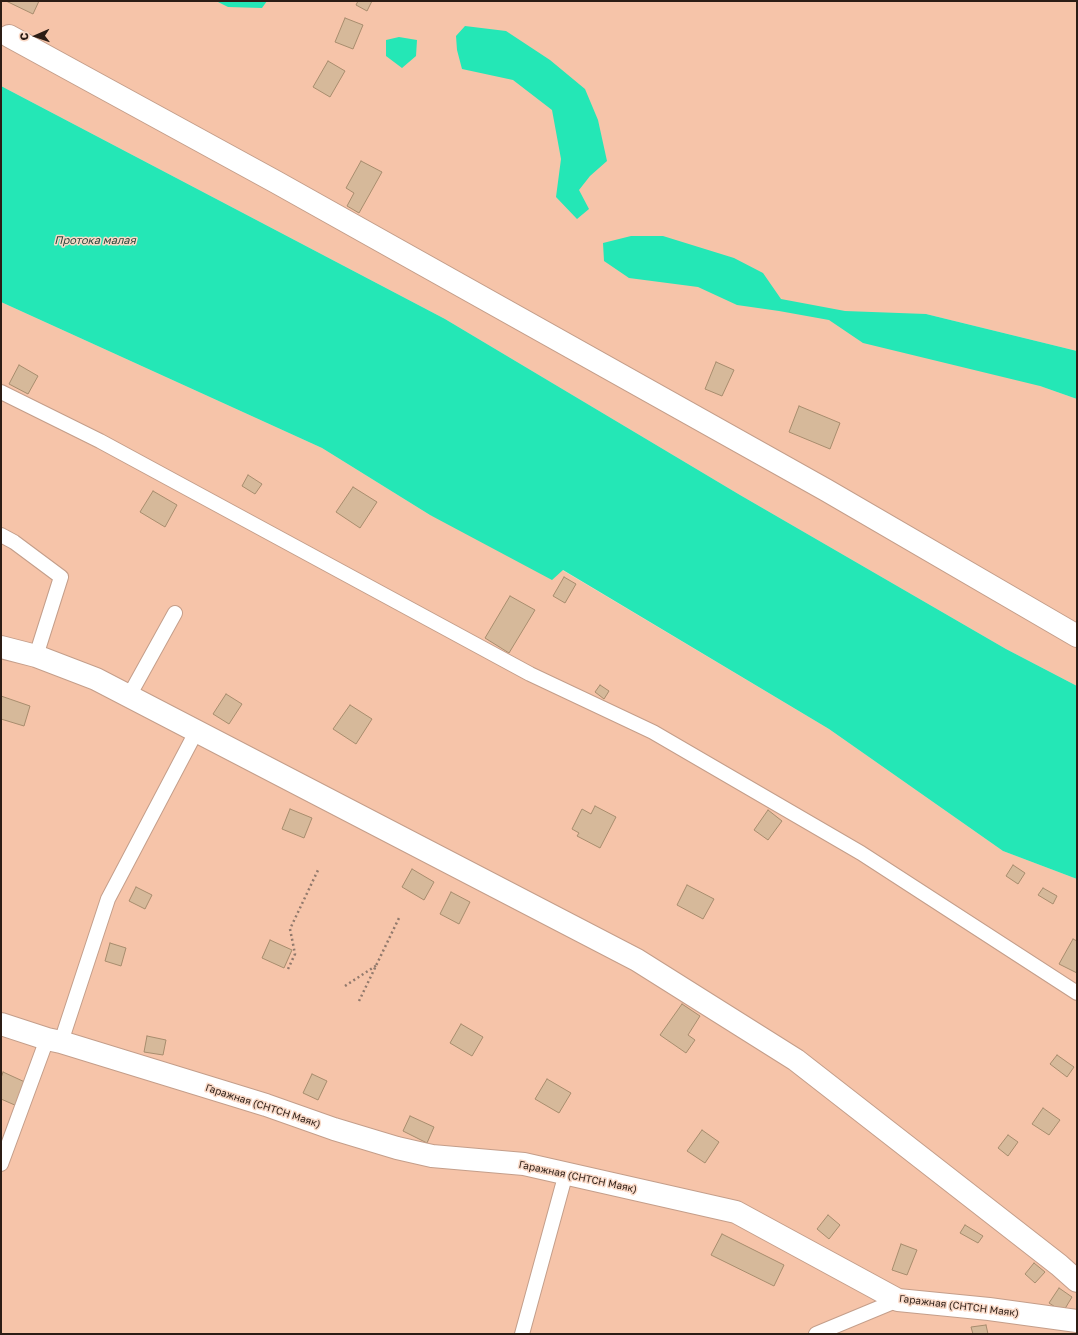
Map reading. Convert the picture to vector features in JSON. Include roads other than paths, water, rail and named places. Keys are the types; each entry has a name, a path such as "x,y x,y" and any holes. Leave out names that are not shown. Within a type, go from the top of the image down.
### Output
{"street":[{"path":"9,36 276,182 826,490 1077,636"},
{"path":"1,647 36,656 96,679 623,952 796,1060 1059,1265 1077,1281"},
{"name":"Гаражная (СНТСН Маяк)","path":"1,1024 259,1103 334,1129 398,1148 432,1156 524,1164 736,1212 898,1300 989,1309 1077,1321"}],"lane":[{"path":"1,392 100,441 530,674 654,732 861,853 1077,993"},
{"path":"1,535 14,542 61,577 36,656"},
{"path":"129,696 175,613"},
{"path":"1,1164 54,1041 108,899 196,732"},
{"path":"522,1334 566,1173"},
{"path":"816,1334 898,1300"}],"water":[{"path":"216,1 267,1 262,8 228,7"},
{"path":"465,26 506,31 550,60 585,89 598,120 607,161 590,176 579,190 589,209 577,219 556,197 561,159 552,110 513,80 462,69 457,50 456,36"},
{"path":"399,37 417,40 416,56 402,68 386,56 386,40"},
{"name":"Протока малая","path":"1,86 445,319 740,495 1006,649 1077,686 1077,879 1003,851 829,729 563,570 552,580 430,515 322,448 1,302"},
{"path":"631,236 663,236 734,258 763,273 781,299 845,311 926,314 1077,351 1077,399 1040,386 863,343 829,320 737,305 698,287 629,278 604,261 603,243"}]}
